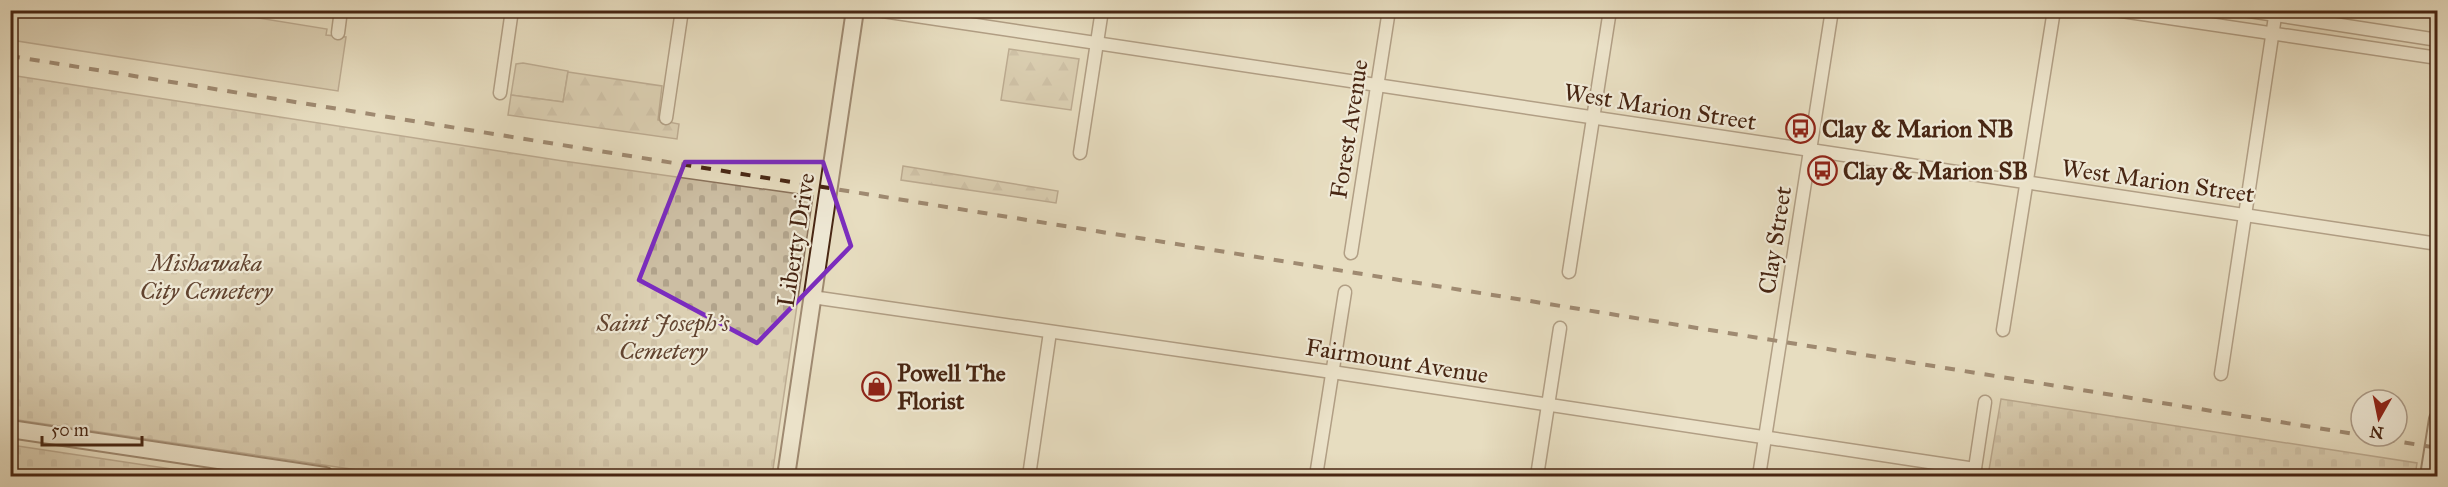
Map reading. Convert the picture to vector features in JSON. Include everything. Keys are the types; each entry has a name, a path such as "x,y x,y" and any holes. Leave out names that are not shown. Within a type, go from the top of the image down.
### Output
{"street":[{"path":"338,33 341,10"},
{"path":"500,93 512,10"},
{"path":"666,118 682,10"},
{"name":"Liberty Drive","path":"786,477 855,10"},
{"name":"West Marion Street","path":"876,10 1810,152 2438,244"},
{"path":"1080,153 1102,10"},
{"name":"Forest Avenue","path":"1351,253 1389,10"},
{"path":"1569,272 1610,10"},
{"name":"Clay Street","path":"1759,477 1832,10"},
{"path":"2003,330 2054,10"},
{"path":"2115,10 2438,58"},
{"path":"2243,10 2275,13 2438,40"},
{"path":"2221,374 2275,13"},
{"path":"1316,477 1345,292"},
{"name":"Fairmount Avenue","path":"812,297 1332,372 1766,438 1974,473"},
{"path":"1538,477 1560,328"},
{"path":"1029,477 1050,332"},
{"path":"1974,473 1985,402"},
{"path":"2429,477 2438,419"},
{"path":"10,429 325,477"}],"highlighted area":[{"path":"685,162 823,162 851,246 757,343 639,280"}],"green space":[{"path":"10,11 216,11 327,29 326,35 346,37 338,91 11,40"},
{"path":"1009,49 1079,59 1071,110 1001,100"},
{"path":"523,63 568,71 563,102 511,95 516,64"},
{"path":"568,72 662,86 658,120 679,124 677,139 508,115 511,95 563,102"},
{"name":"Mishawaka City Cemetery","path":"10,75 563,161 813,196 772,476 398,476 11,419"},
{"path":"903,166 1058,191 1056,203 901,180"},
{"path":"2001,399 2417,463 2415,476 1988,476"},
{"path":"11,445 218,476 11,476"}],"railway":[{"path":"10,56 2349,433"},
{"path":"2409,443 2438,448"}],"place":[{"name":"Clay & Marion NB","path":"1801,129"},
{"name":"Clay & Marion SB","path":"1822,171"},
{"name":"Powell The Florist","path":"876,387"}],"park label":[{"name":"Saint Joseph's Cemetery","path":"663,337"}]}
